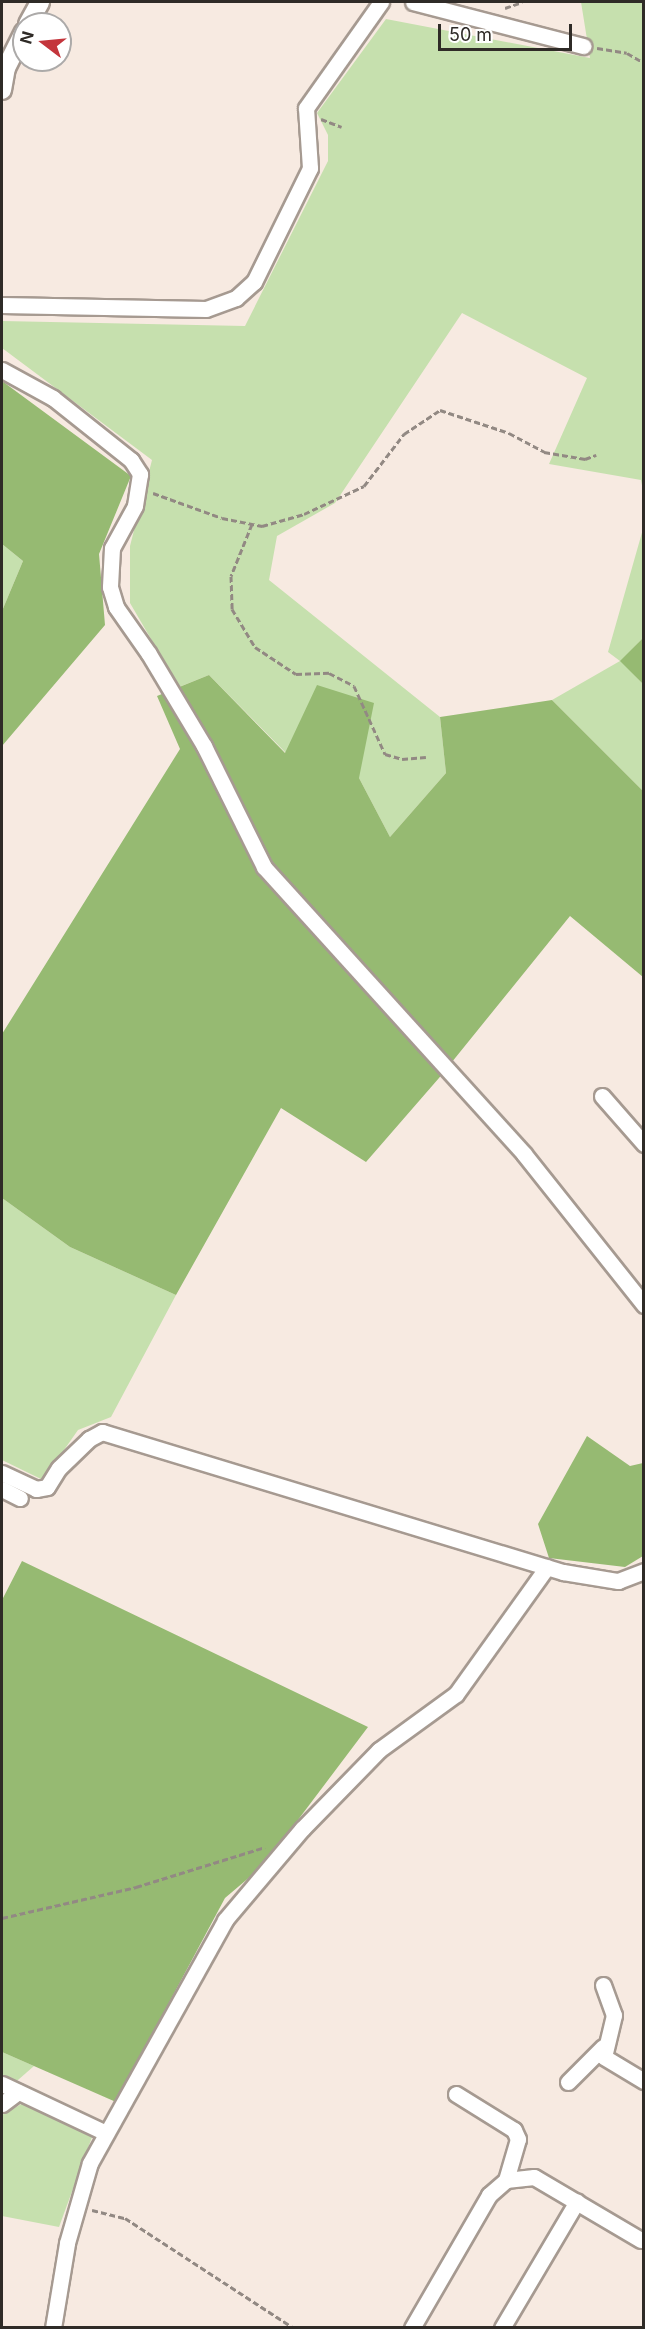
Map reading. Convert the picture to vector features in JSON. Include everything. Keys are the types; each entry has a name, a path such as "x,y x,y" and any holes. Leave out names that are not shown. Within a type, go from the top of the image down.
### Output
{"street":[{"path":"2,305 206,309 236,298 254,282 310,168 306,108 381,2"},
{"path":"413,2 583,46"},
{"path":"2,90 6,68 12,56"},
{"path":"2,370 53,398 130,460 140,474 140,489 112,548 110,587 116,607 149,654 204,746 264,867 524,1154 644,1305"},
{"path":"602,1096 644,1144"},
{"path":"2,1473 36,1489 47,1487 59,1468 89,1438 102,1432 547,1567 618,1581 644,1571"},
{"path":"2,1489 21,1498"},
{"path":"54,2328 67,2244 90,2163 225,1920 296,1837 379,1750 456,1694 547,1567"},
{"path":"603,1985 614,2015 603,2047 604,2057 610,2064 644,2080"},
{"path":"568,2082 603,2047"},
{"path":"2,2084 106,2133"},
{"path":"2,2104 18,2092"},
{"path":"456,2094 514,2130 518,2139 506,2181"},
{"path":"412,2328 489,2194 506,2181 534,2177 643,2236"},
{"path":"502,2328 577,2201"}],"path":[{"path":"583,46 627,53 644,63"},
{"path":"140,489 222,518 262,526 304,514 364,486 404,434 440,410 509,433 544,452 585,459 596,454"},
{"path":"252,524 231,576 232,609 255,647 296,674 329,673 354,686 385,754 402,759 426,757"},
{"path":"2,1918 136,1887 296,1837"},
{"path":"78,2206 125,2218 294,2328"}],"green space":[{"path":"581,2 643,2 643,491 641,480 549,464 587,378 462,313 335,503 277,536 269,580 440,717 446,773 390,837 359,778 286,753 209,675 179,687 130,603 130,546 152,460 2,348 2,321 245,326 328,161 328,135 317,113 386,19 590,58"},
{"path":"2,381 131,476 99,554 105,625 2,746 2,611 23,561 2,544"},
{"path":"643,529 643,638 621,661 643,684 643,791 552,700 620,661 608,652"},
{"path":"2,544 23,561 2,611"},
{"path":"643,638 643,684 620,661"},
{"path":"209,675 285,753 317,685 374,703 359,778 390,837 446,773 440,717 552,700 643,791 643,977 570,916 439,1078 366,1162 281,1108 176,1295 70,1247 2,1198 2,1034 180,749 157,696"},
{"path":"2,1198 70,1247 176,1295 111,1417 78,1430 43,1480 2,1460"},
{"path":"587,1436 630,1466 643,1463 643,1556 625,1567 549,1558 538,1524"},
{"path":"22,1561 368,1727 264,1865 225,1898 116,2102 2,2052 2,1600"},
{"path":"2,2052 34,2066 2,2094"},
{"path":"25,2102 92,2137 59,2227 2,2216 2,2115"}]}
